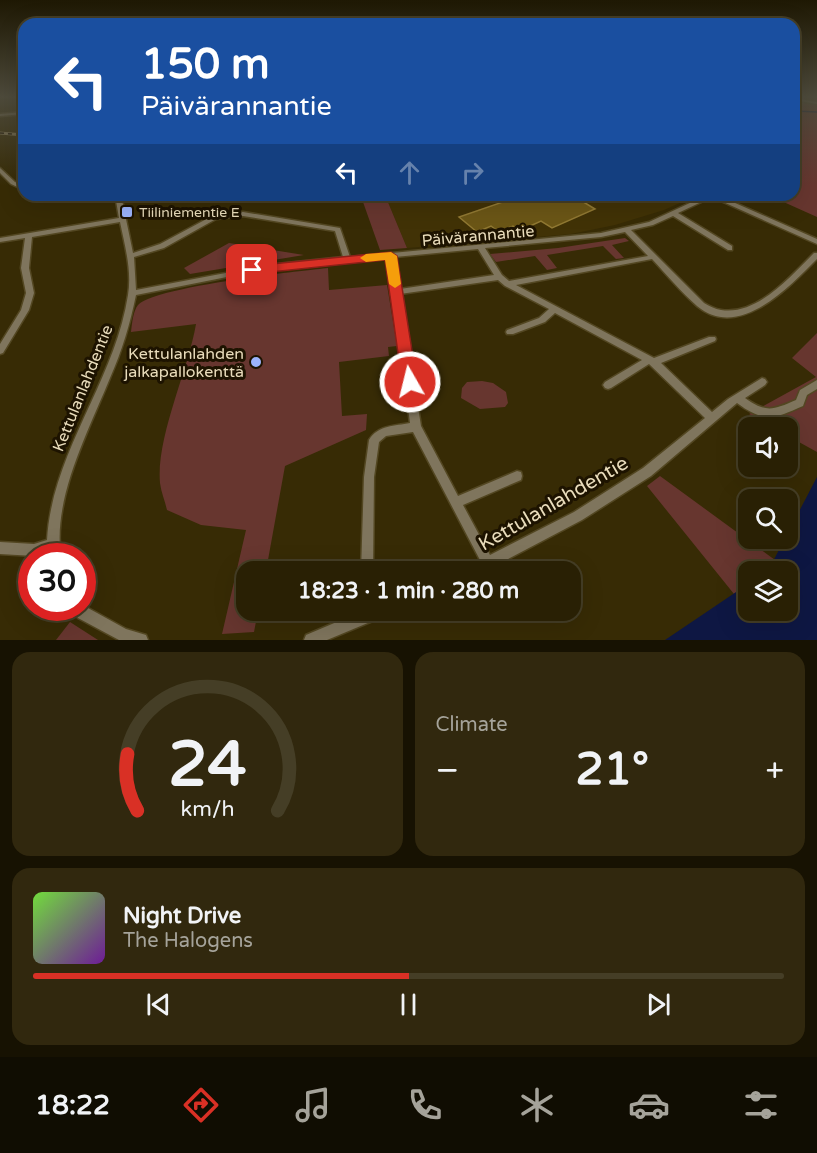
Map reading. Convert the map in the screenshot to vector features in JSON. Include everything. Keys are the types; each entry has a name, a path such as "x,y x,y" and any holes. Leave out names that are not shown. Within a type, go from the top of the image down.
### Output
{"street":[{"path":"0,170 18,185"},
{"name":"Kettulanlahdentie","path":"52,543 62,485 80,434 118,351 133,293 119,201"},
{"name":"Päivärannantie","path":"133,293 268,267 568,241 627,230 675,214 700,201"},
{"path":"725,201 817,242"},
{"path":"129,256 162,246 214,217 243,214 338,229 347,260"},
{"path":"675,214 730,248"},
{"path":"0,240 122,220"},
{"path":"627,230 701,305 719,315 729,316 745,312 788,283 817,255"},
{"path":"0,351 25,310 30,293 25,267 29,236"},
{"path":"481,248 499,277 508,284 651,361 712,418"},
{"path":"391,256 416,427 486,561"},
{"path":"508,284 653,257"},
{"path":"396,292 499,277"},
{"path":"510,332 542,320 553,310"},
{"path":"608,385 651,361 712,339"},
{"name":"Kettulanlahdentie","path":"494,561 578,516 647,472 730,402 762,382"},
{"path":"738,399 754,411 775,414 800,403 803,393 817,384"},
{"path":"367,561 369,477 374,440 384,432 416,427"},
{"path":"455,503 517,476"},
{"path":"0,548 18,549"},
{"path":"96,620 141,640"},
{"path":"311,640 351,621"}],"shaded area":[{"path":"800,126 817,126 817,217 781,201 800,201"},
{"path":"353,201 387,201 407,248 380,250 363,202"},
{"path":"387,201 684,201 664,210 615,225 571,234 407,248"},
{"path":"625,238 629,241 612,245 624,258 616,259 603,246 547,255 557,268 547,270 535,256 496,262 490,254 558,248"},
{"path":"229,243 304,255 190,274 184,268"},
{"path":"328,268 329,290 387,285 397,346 388,347 389,356 339,362 342,416 367,414 366,430 285,466 268,561 239,561 246,530 201,525 167,510 161,490 160,465 163,445 196,324 131,332 134,314 138,305 149,298 170,292"},
{"path":"817,333 817,452 798,442 798,417 755,417 749,414 816,377 792,358"},
{"path":"467,382 493,383 506,392 508,403 505,407 480,409 461,398 462,388"},
{"path":"660,476 738,533 738,549 760,549 774,561 738,561 738,591 734,594 647,486"},
{"path":"817,477 817,640 665,640 738,591 738,621 798,621 798,561 773,561 779,549 798,549 798,513"},
{"path":"236,573 236,621 256,621 254,632 222,634"},
{"path":"70,622 98,640 56,640"}],"building":[{"path":"506,201 582,201 595,209 552,228 541,221 519,231 513,226 499,232 491,226 477,232 459,217"}],"railway":[{"path":"0,133 18,134"}],"slow traffic":[{"path":"366,258 391,256 395,284"}],"place":[{"name":"Tiiliniementie E","path":"127,212"},
{"name":"Kettulanlahden jalkapallokenttä","path":"256,362"}],"route":[{"path":"252,270 391,256 410,382"}]}
